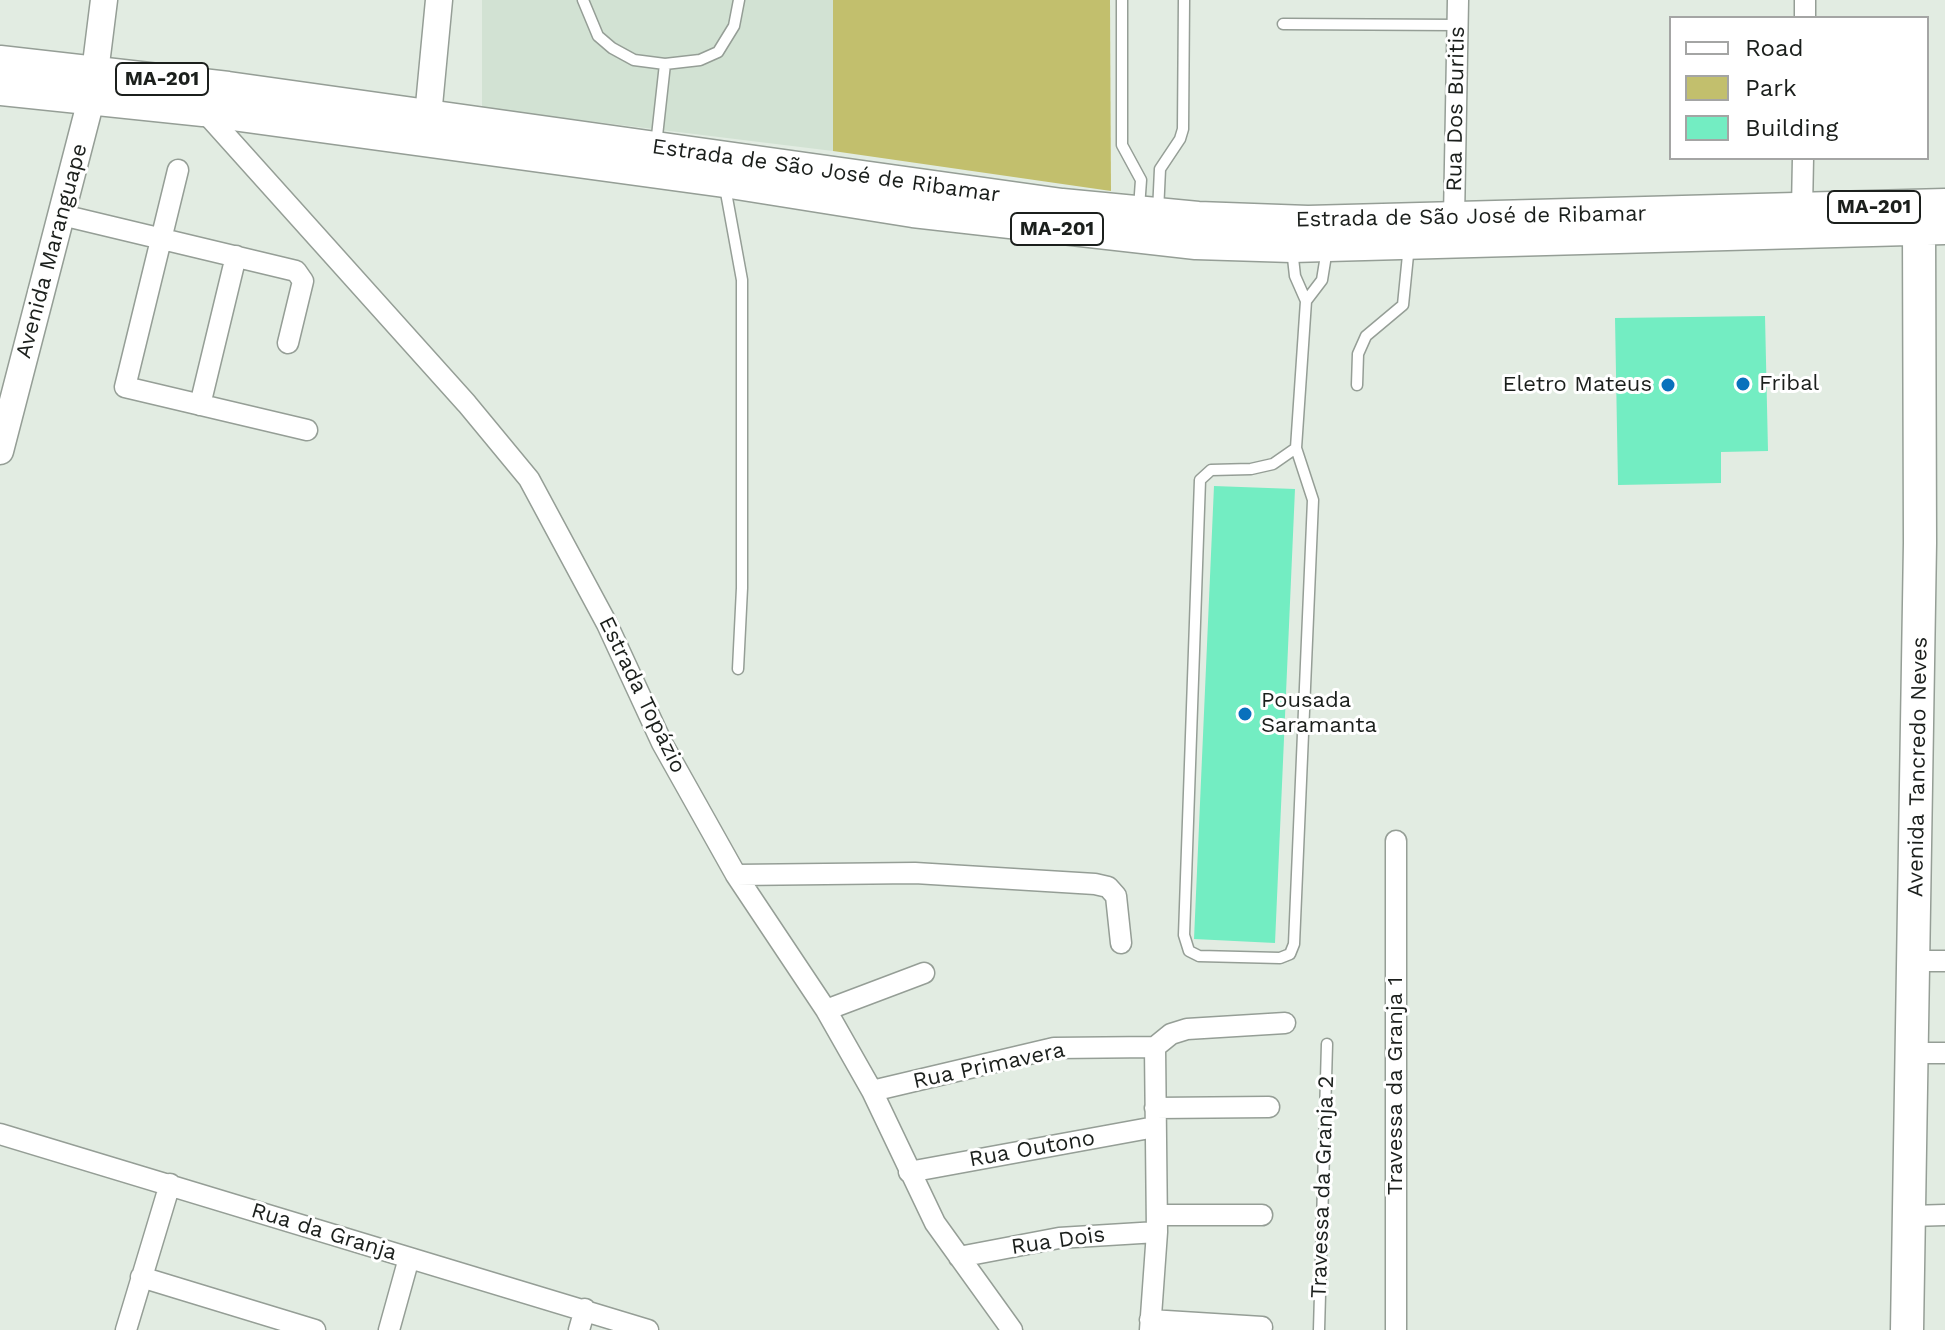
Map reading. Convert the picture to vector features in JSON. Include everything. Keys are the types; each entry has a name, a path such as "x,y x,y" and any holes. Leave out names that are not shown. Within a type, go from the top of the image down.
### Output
{"main road":[{"name":"Estrada de São José de Ribamar","path":"0,62 203,110 724,181 913,211 1102,235 1196,243 1292,246 1409,243 1924,221 1945,205"},
{"name":"Estrada de São José de Ribamar","path":"0,89 94,83 428,116 916,185 1148,213 1308,222 1802,209 1924,221"},
{"name":"Avenida Tancredo Neves","path":"1907,1330 1913,1053 1930,961 1920,558 1924,221"}],"street":[{"name":"Avenida Maranguape","path":"0,451 94,83 104,0"},
{"path":"428,116 439,0"},
{"name":"Rua Dos Buritis","path":"1454,218 1458,0"},
{"name":"Estrada Topázio","path":"203,110 467,404 529,479 607,624 662,743 736,875 826,1010 872,1091 935,1223 1012,1330"},
{"path":"1802,209 1803,160"},
{"path":"178,170 125,387 307,430"},
{"path":"62,215 236,256 301,275 303,281 288,343"},
{"path":"200,405 236,256"},
{"name":"Travessa da Granja 1","path":"1396,841 1396,1330"},
{"path":"736,875 915,873 1095,884 1108,887 1116,896 1121,943"},
{"path":"826,1010 924,973"},
{"path":"1262,1327 1149,1328 1157,1224 1155,1047 1171,1034 1187,1029 1285,1023"},
{"name":"Rua Primavera","path":"872,1091 1054,1048 1155,1047"},
{"path":"1913,1053 1945,1053"},
{"name":"Rua Outono","path":"909,1172 1155,1118 1269,1107"},
{"name":"Rua da Granja","path":"0,1134 648,1330"},
{"path":"126,1330 170,1184"},
{"name":"Rua Dois","path":"959,1257 1157,1224 1262,1215"},
{"path":"1910,1216 1945,1215"},
{"path":"389,1330 409,1258"},
{"path":"141,1277 315,1330"},
{"path":"579,1330 585,1309"}],"lane":[{"path":"583,0 598,36 612,48 634,60 665,64 682,64 718,52 734,26 739,0"},
{"path":"1122,0 1122,145 1141,180 1148,213"},
{"path":"1148,213 1160,169 1183,129 1184,0"},
{"path":"1283,24 1457,25"},
{"path":"656,147 665,64"},
{"path":"724,181 742,280 742,588 738,669"},
{"path":"1357,385 1358,354 1366,336 1403,305 1409,243"},
{"path":"1306,301 1322,280 1328,245"},
{"path":"1292,246 1295,276 1306,301 1296,448 1313,500 1294,944 1290,954 1280,958 1199,956 1189,951 1184,935 1200,480 1211,470 1251,469 1273,464 1296,448"},
{"name":"Travessa da Granja 2","path":"1319,1330 1327,1044"}],"shaded area":[{"path":"482,0 833,0 833,151 482,108"}],"green space":[{"path":"833,0 1110,0 1111,191 833,151"}],"building":[{"name":"Eletro Mateus","path":"1765,316 1768,451 1721,452 1721,483 1618,485 1615,318"},
{"name":"Pousada Saramanta","path":"1214,486 1295,489 1275,943 1194,939"}],"place":[{"name":"Fribal","path":"1743,384"},
{"name":"Eletro Mateus","path":"1668,385"},
{"name":"Pousada Saramanta","path":"1245,714"}]}
